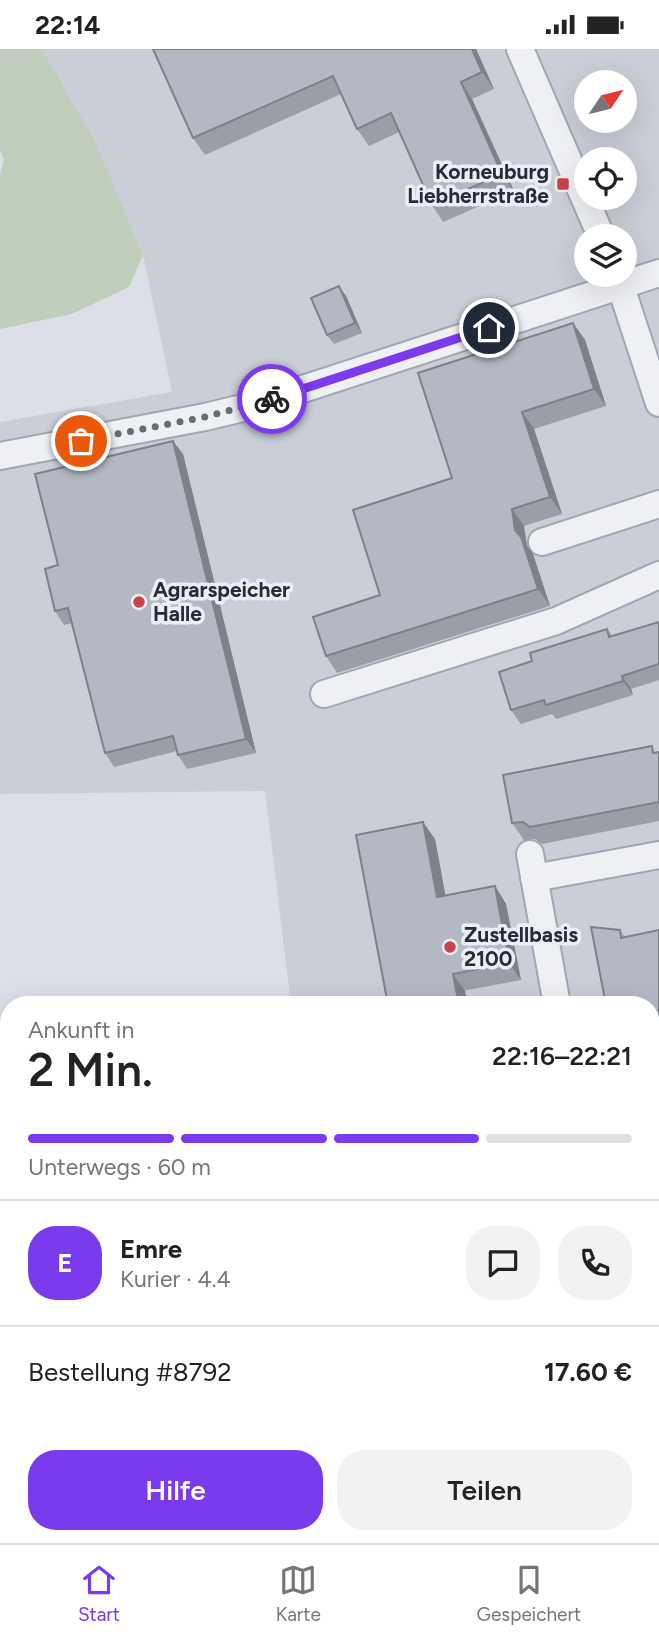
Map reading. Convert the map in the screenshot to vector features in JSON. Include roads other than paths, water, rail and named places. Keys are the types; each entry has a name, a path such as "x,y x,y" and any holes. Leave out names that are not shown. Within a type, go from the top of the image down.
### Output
{"street":[{"path":"520,49 596,224"},
{"path":"637,277 659,273"},
{"path":"0,456 205,417 251,405 599,287"},
{"path":"622,287 659,403"},
{"path":"542,542 659,504"},
{"path":"324,694 556,621 659,575"},
{"path":"555,996 532,866 659,855"}],"place":[{"name":"Korneuburg Liebherrstraße","path":"563,184"},
{"name":"Agrarspeicher Halle","path":"139,602"},
{"name":"Zustellbasis 2100","path":"450,947"}]}
